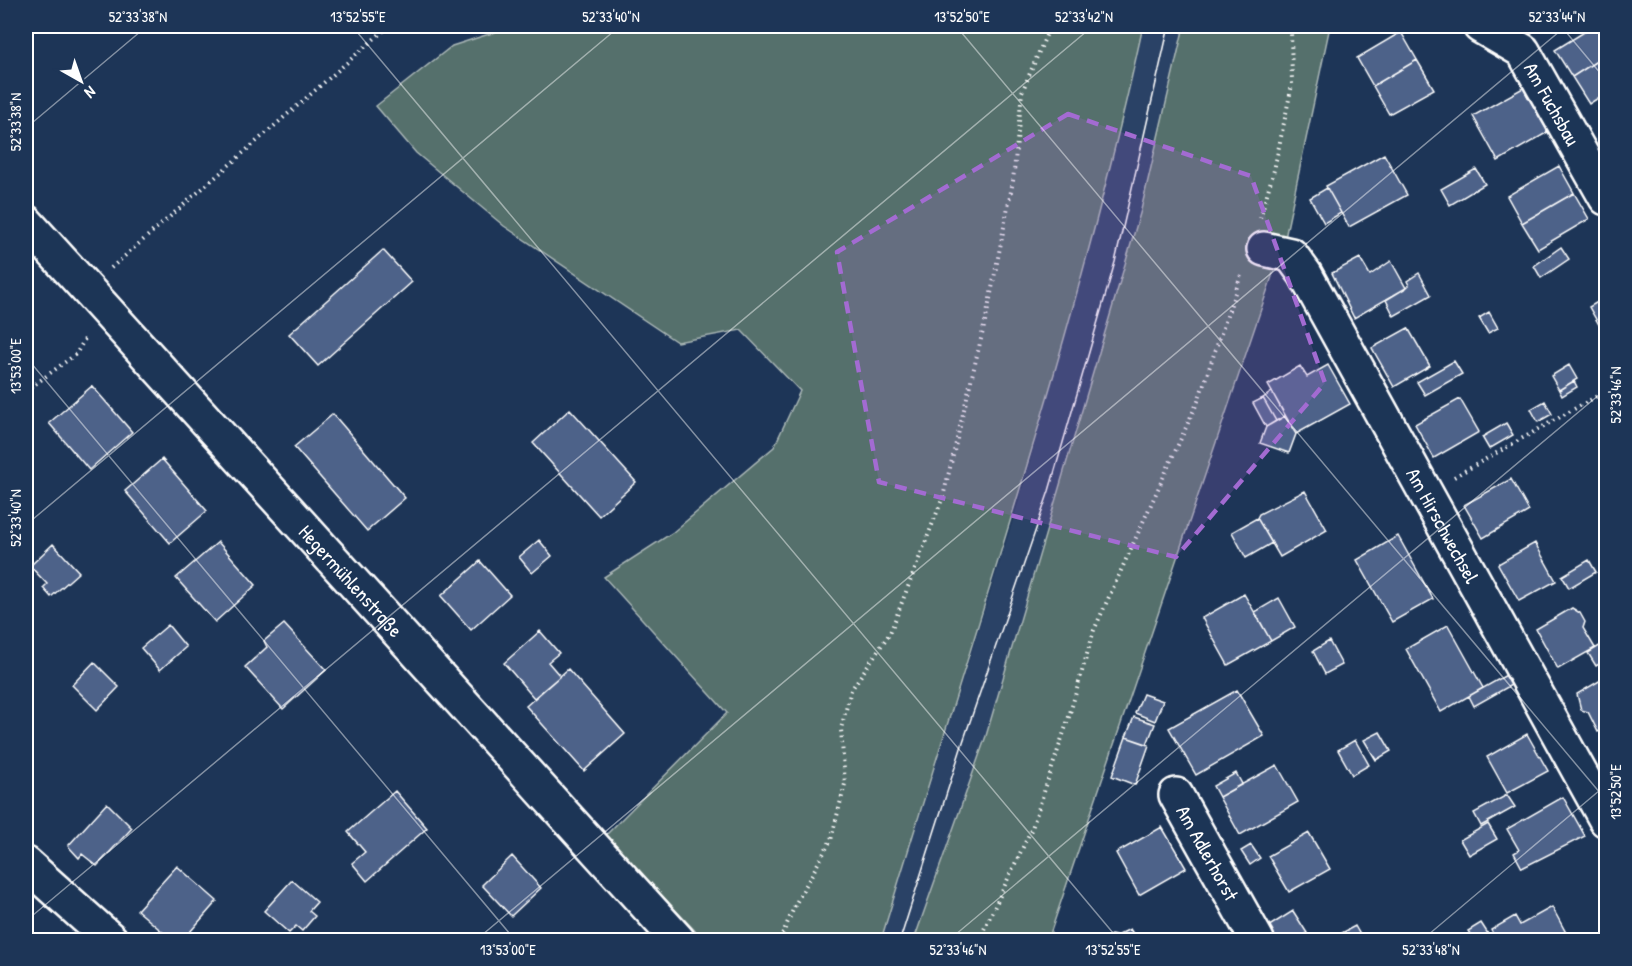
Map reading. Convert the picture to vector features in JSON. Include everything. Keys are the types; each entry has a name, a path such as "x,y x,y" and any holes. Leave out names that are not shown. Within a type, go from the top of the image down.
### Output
{"street":[{"name":"Am Fuchsbau","path":"1480,26 1523,51 1606,198"},
{"name":"Hegermühlenstraße","path":"26,222 678,940"},
{"name":"Am Hirschwechsel","path":"1257,247 1291,255 1305,274 1606,820"},
{"name":"Am Adlerhorst","path":"1176,795 1257,940"},
{"path":"26,864 111,940"}],"path":[{"path":"26,391 76,354 95,298 389,26"},
{"path":"780,940 796,903 831,840 845,784 841,729 851,690 890,633 943,497 987,314 1013,181 1022,92 1050,26"},
{"path":"979,940 1032,828 1068,720 1094,630 1198,401 1257,247 1292,85 1291,26"},
{"path":"1425,494 1606,391"}],"highlighted area":[{"path":"1068,114 1251,176 1325,383 1176,557 879,482 837,252"}],"shaded area":[{"path":"1143,26 1184,26 1141,210 986,736 914,940 881,940 1021,494 1119,137"}],"green space":[{"path":"514,26 1143,26 1087,257 1055,372 881,940 704,940 605,836 727,713 604,577 672,533 774,447 800,391 741,330 677,342 504,226 416,153 376,106 452,46"},
{"path":"1184,26 1330,26 1285,238 1048,940 914,940 986,736 1141,210"}],"building":[{"path":"1594,26 1606,26 1606,55 1572,77 1555,50"},
{"path":"1401,32 1417,60 1373,86 1357,58"},
{"path":"1606,55 1606,93 1589,104 1572,77"},
{"path":"1417,60 1434,89 1389,114 1373,86"},
{"path":"1523,88 1548,132 1498,161 1473,116"},
{"path":"1384,154 1407,195 1349,227 1326,186"},
{"path":"1559,166 1574,193 1522,223 1507,196"},
{"path":"1476,169 1485,184 1450,205 1441,189"},
{"path":"1327,188 1341,213 1324,223 1310,198"},
{"path":"1574,193 1589,219 1538,249 1522,223"},
{"path":"1561,247 1569,259 1541,278 1534,266"},
{"path":"383,250 412,282 318,366 289,334"},
{"path":"1360,258 1370,275 1391,261 1406,288 1354,318 1332,273"},
{"path":"1419,273 1431,295 1394,316 1386,300 1406,288 1409,285 1407,281"},
{"path":"1606,297 1606,337 1589,307"},
{"path":"1489,312 1498,328 1488,333 1479,318"},
{"path":"1408,328 1430,366 1394,387 1372,348"},
{"path":"1454,361 1462,374 1425,395 1417,382"},
{"path":"1328,365 1350,404 1296,434 1268,385 1300,366 1307,377"},
{"path":"1569,365 1577,379 1559,390 1551,376"},
{"path":"1574,381 1577,387 1562,396 1559,390"},
{"path":"92,386 132,432 89,470 49,423"},
{"path":"1272,392 1285,416 1276,421 1263,398"},
{"path":"1263,398 1276,421 1266,427 1253,403"},
{"path":"1460,399 1479,432 1434,458 1415,424"},
{"path":"1545,401 1552,414 1538,422 1531,409"},
{"path":"570,409 636,482 599,516 533,443"},
{"path":"333,414 405,498 367,531 294,447"},
{"path":"1285,416 1296,434 1289,453 1260,443 1266,427"},
{"path":"1506,423 1513,435 1489,449 1482,437"},
{"path":"162,459 207,511 170,543 125,491"},
{"path":"1511,479 1529,511 1483,538 1464,505"},
{"path":"1305,491 1327,530 1280,557 1257,518 1259,514"},
{"path":"1257,518 1272,543 1246,558 1232,532"},
{"path":"1398,536 1433,599 1392,622 1357,560"},
{"path":"539,540 552,556 532,573 519,557"},
{"path":"218,542 256,585 215,622 176,578"},
{"path":"1535,543 1556,581 1519,601 1498,564"},
{"path":"53,544 79,572 51,597 43,588 47,584 30,566"},
{"path":"1589,560 1596,572 1569,588 1562,576"},
{"path":"480,561 510,595 471,630 441,596"},
{"path":"1244,594 1271,641 1228,665 1202,618"},
{"path":"1279,598 1295,627 1271,641 1255,612"},
{"path":"1572,608 1580,613 1585,622 1583,628 1595,648 1558,669 1536,629"},
{"path":"284,624 326,670 283,709 245,667 267,647 264,641"},
{"path":"168,625 186,647 160,670 141,648"},
{"path":"1448,625 1483,688 1441,712 1406,649"},
{"path":"540,631 559,653 548,662 560,676 534,698 504,663"},
{"path":"1329,641 1342,665 1325,674 1313,651"},
{"path":"1606,642 1606,660 1596,666 1588,653"},
{"path":"94,662 119,687 97,710 72,685"},
{"path":"568,669 625,734 584,771 526,706"},
{"path":"1508,674 1513,684 1474,706 1469,696"},
{"path":"1606,677 1606,728 1598,732 1588,712 1581,710 1577,694"},
{"path":"1237,690 1264,736 1196,775 1169,728"},
{"path":"1143,694 1163,701 1155,721 1135,713"},
{"path":"1134,717 1155,724 1147,744 1126,737"},
{"path":"1380,732 1391,751 1376,760 1364,740"},
{"path":"1527,734 1548,771 1507,793 1487,757"},
{"path":"1126,737 1149,745 1135,785 1112,776"},
{"path":"1355,740 1369,765 1352,775 1338,750"},
{"path":"1277,765 1298,802 1240,835 1219,797"},
{"path":"1236,773 1242,784 1219,797 1213,786"},
{"path":"395,791 427,828 367,881 352,863 365,852 348,832"},
{"path":"1507,795 1515,807 1481,826 1474,813"},
{"path":"1563,797 1585,836 1522,868 1514,853 1519,850 1507,829"},
{"path":"107,803 132,828 97,866 82,854 79,858 68,846"},
{"path":"1488,824 1497,839 1469,855 1460,840"},
{"path":"1162,827 1186,868 1139,895 1116,853"},
{"path":"1309,833 1330,869 1289,892 1268,856"},
{"path":"1251,845 1260,858 1250,865 1241,851"},
{"path":"512,856 541,888 511,916 482,885"},
{"path":"177,866 217,901 183,940 172,940 137,910"},
{"path":"292,880 317,902 309,911 315,916 302,931 296,926 289,933 264,911"},
{"path":"1552,907 1570,940 1496,940 1491,930 1515,916 1520,925"},
{"path":"1293,911 1307,933 1295,940 1273,940 1266,928"},
{"path":"1481,923 1492,940 1474,940 1468,931"},
{"path":"1355,926 1363,940 1329,940"},
{"path":"1130,929 1137,940 1101,940 1111,935 1116,936"}],"tram line":[{"path":"900,940 963,742 1049,491 1115,262 1169,26"}]}
